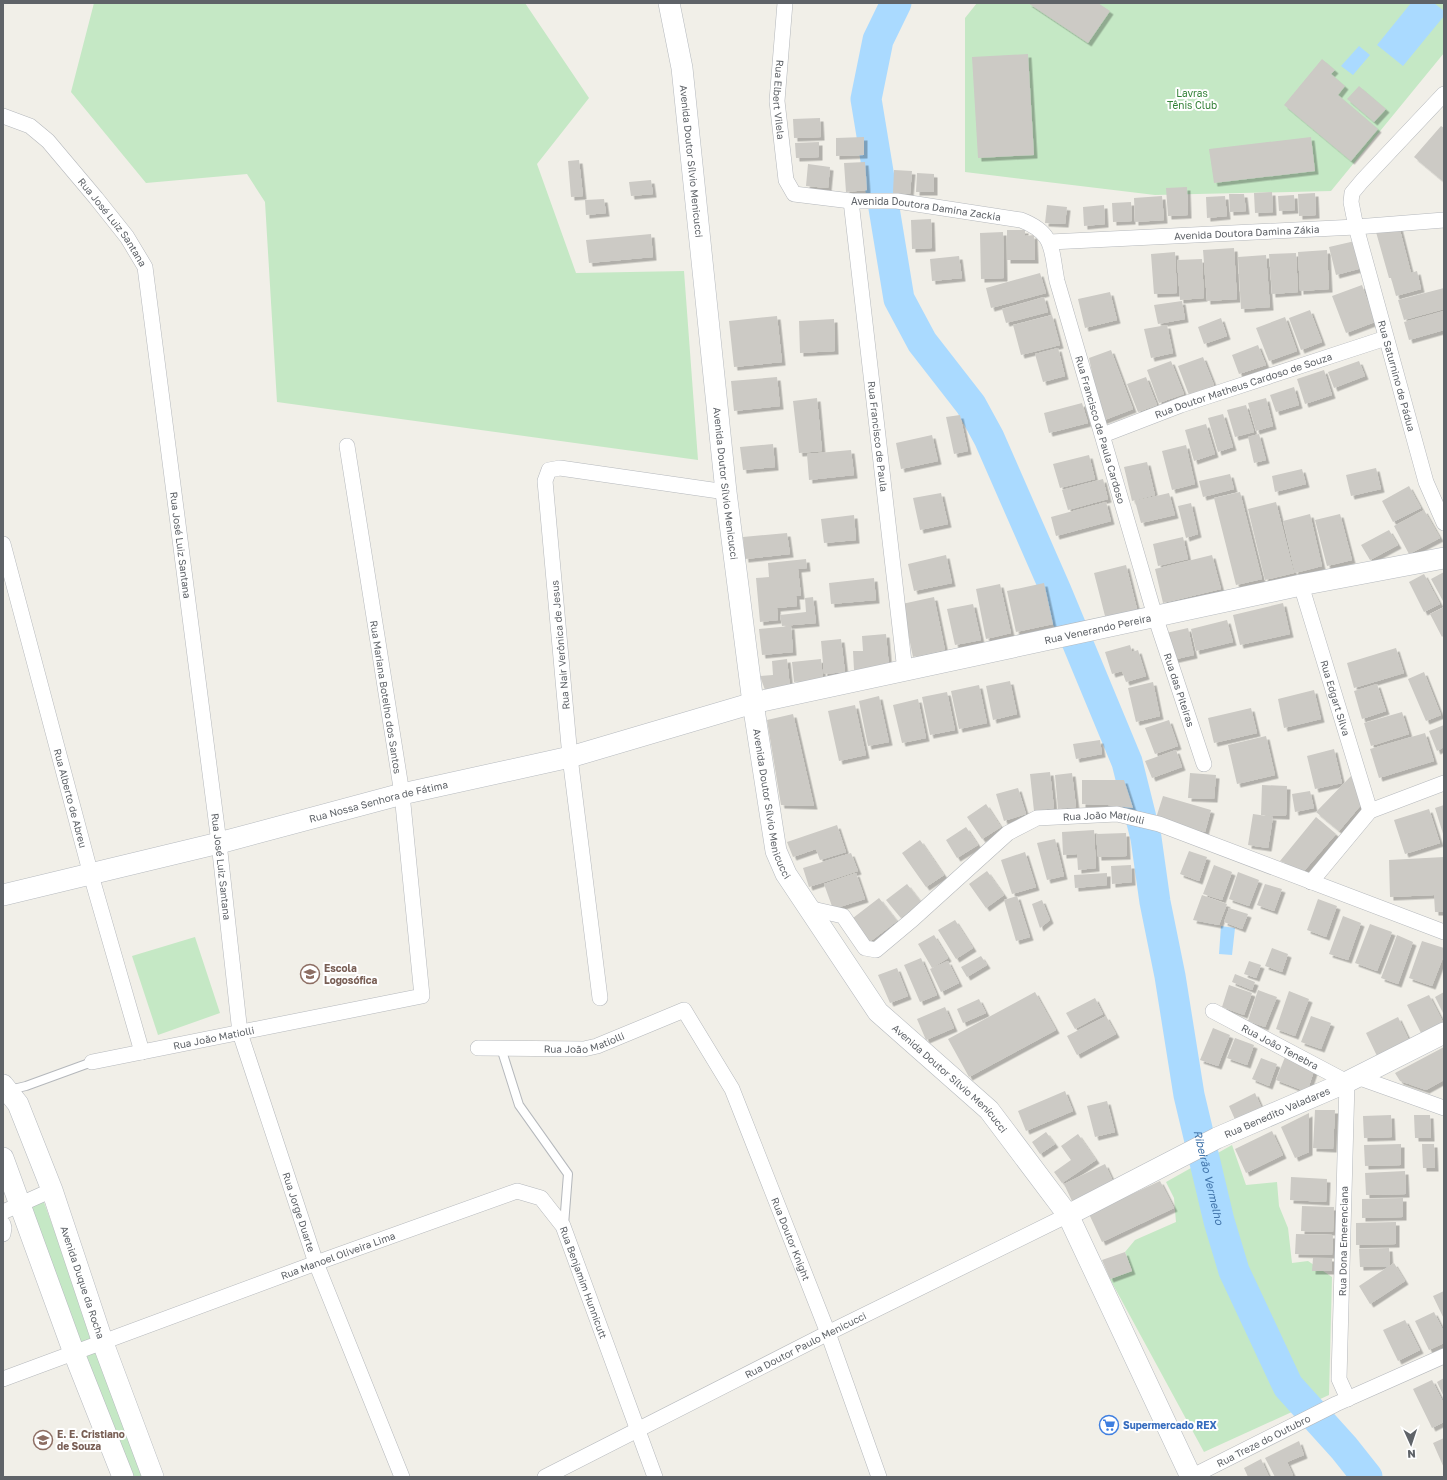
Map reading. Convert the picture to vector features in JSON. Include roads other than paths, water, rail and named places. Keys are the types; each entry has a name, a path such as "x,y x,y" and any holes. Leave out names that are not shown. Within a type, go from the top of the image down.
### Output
{"main road":[{"name":"Avenida Doutor Sílvio Menicucci","path":"669,3 682,68 726,492 753,703 776,851 786,874 878,1012 989,1110 1068,1215 1191,1477"},
{"name":"Rua Venerando Pereira","path":"753,703 1301,585 1444,558"},
{"name":"Rua Nossa Senhora de Fátima","path":"3,895 219,843 402,794 570,757 753,703"},
{"name":"Rua Benedito Valadares","path":"1068,1215 1217,1138 1352,1080 1444,1033"},
{"name":"Avenida Duque da Rocha","path":"4,1089 18,1104 23,1114 52,1190 103,1343 153,1477"},
{"path":"3,1158 11,1208 74,1353 123,1477"}],"street":[{"name":"Rua Elbert Vilela","path":"785,3 777,101 786,180 794,194"},
{"name":"Rua Saturnino de Pádua","path":"1444,94 1352,193 1351,202 1356,227 1426,482 1444,523"},
{"name":"Rua José Luiz Santana","path":"3,116 30,126 48,141 127,237 145,267 219,843 240,1034"},
{"name":"Avenida Doutora Damina Zackia","path":"794,194 851,201 897,202 1021,220 1041,231 1050,242"},
{"name":"Rua Francisco de Paula","path":"851,201 905,671"},
{"name":"Avenida Doutora Damina Zákia","path":"1050,242 1356,227 1444,220"},
{"name":"Rua Francisco de Paula Cardoso","path":"1050,242 1056,281 1103,435 1155,616"},
{"name":"Rua Doutor Matheus Cardoso de Souza","path":"1103,435 1181,405 1386,338"},
{"name":"Rua Mariana Botelho dos Santos","path":"347,446 402,794 422,996"},
{"name":"Rua Nair Verônica de Jesus","path":"600,998 570,757 545,481 549,470 560,468 726,492"},
{"name":"Rua Alberto de Abreu","path":"3,544 91,874 142,1052"},
{"name":"Rua Edgart Silva","path":"1301,585 1370,811"},
{"name":"Rua das Piteiras","path":"1155,616 1204,764"},
{"path":"1310,882 1370,811 1444,783"},
{"name":"Rua João Matiolli","path":"808,908 843,916 865,948 876,950 913,919 1008,833 1037,818 1117,814 1158,824 1444,932"},
{"name":"Rua João Matiolli","path":"92,1062 240,1034 422,996"},
{"name":"Rua João Matiolli","path":"478,1048 584,1049 597,1046 684,1010"},
{"name":"Rua Doutor Knight","path":"684,1010 732,1089 828,1333 879,1477"},
{"name":"Rua João Tenebra","path":"1213,1011 1352,1080 1444,1108"},
{"name":"Rua Jorge Duarte","path":"240,1034 316,1263 402,1477"},
{"name":"Rua Dona Emerenciana","path":"1342,1402 1339,1379 1352,1080"},
{"path":"11,1208 52,1190"},
{"name":"Rua Manoel Oliveira Lima","path":"3,1379 316,1263 517,1191 541,1198 564,1226"},
{"name":"Rua Doutor Paulo Menicucci","path":"545,1477 828,1333 1068,1215"},
{"path":"3,1224 3,1234"},
{"name":"Rua Benjamim Hunnicutt","path":"564,1226 655,1477"},
{"name":"Rua Treze do Outubro","path":"1191,1477 1342,1402 1444,1356"}],"lane":[{"name":"Rua Benjamim Hunnicutt","path":"501,1048 519,1105 568,1174 564,1226"},
{"name":"Rua João Matiolli","path":"4,1089 26,1086 92,1062"}],"water":[{"path":"1411,3 1434,3 1444,11 1444,16 1403,66 1377,45"},
{"path":"1359,46 1370,55 1353,75 1341,66"},
{"path":"1221,926 1235,928 1232,955 1219,954"}],"waterway":[{"name":"Ribeirão Vermelho","path":"896,3 878,40 866,99 899,299 922,342 971,405 989,438 1056,591 1127,762 1146,838 1155,902 1170,976 1189,1095 1219,1221 1234,1271 1288,1386 1344,1448 1367,1477"}],"place":[{"name":"Escola Logosófica","path":"310,974"},
{"name":"Supermercado REX","path":"1109,1425"},
{"name":"E. E. Cristiano de Souza","path":"43,1440"}],"park label":[{"name":"Lavras Tênis Club","path":"1192,98"}]}
